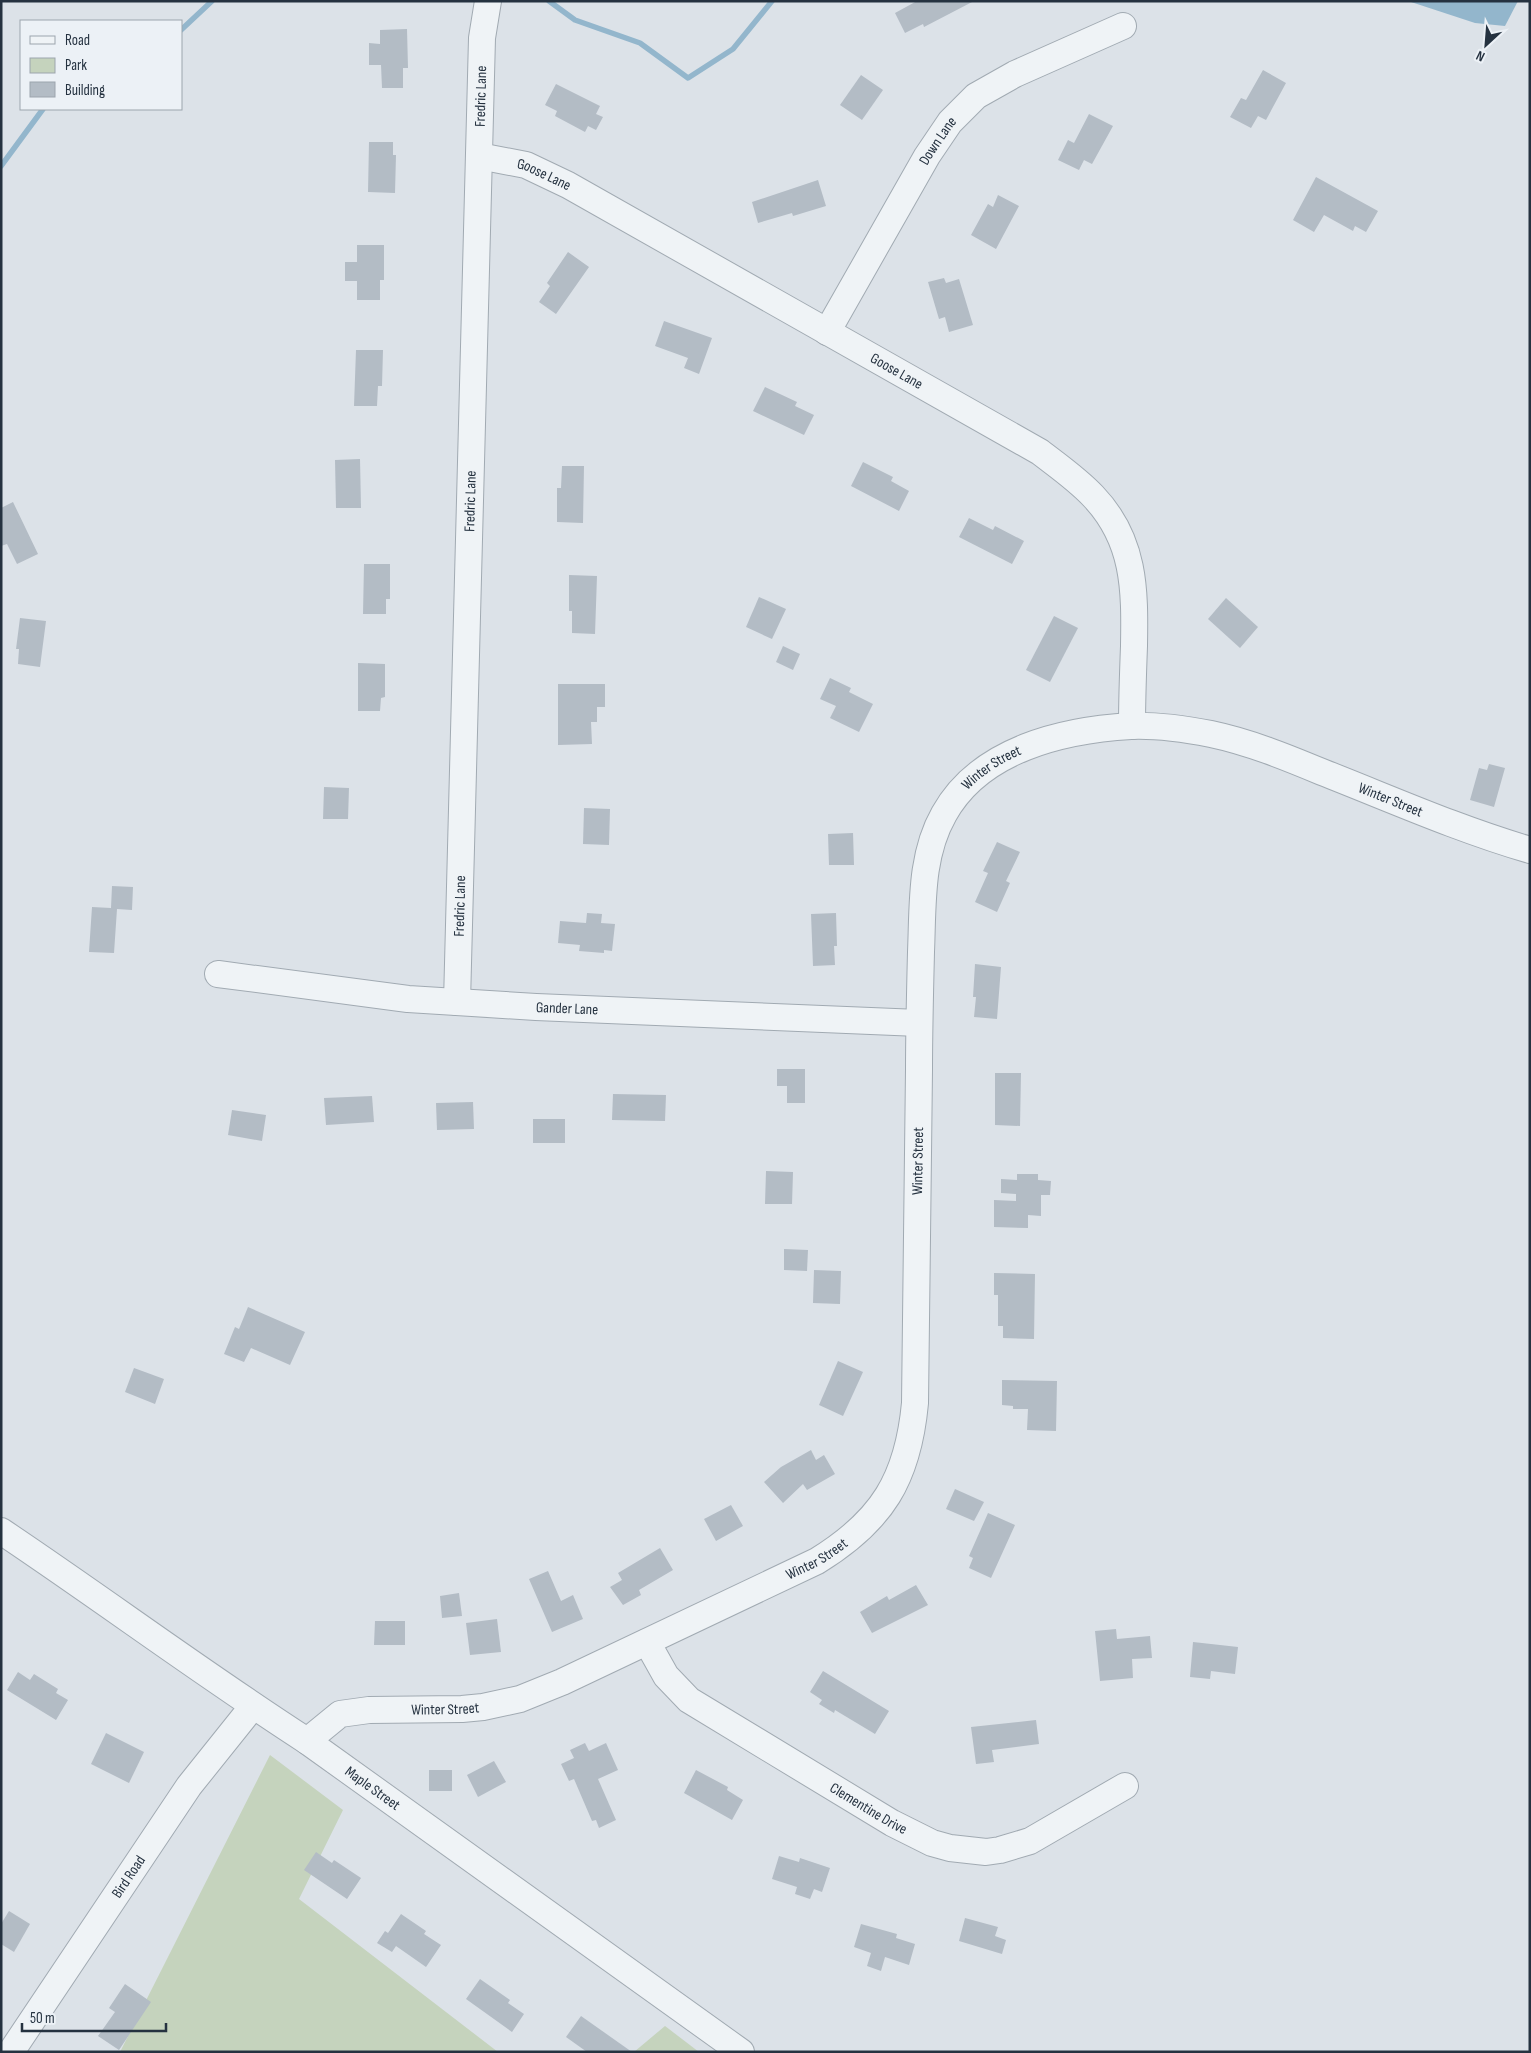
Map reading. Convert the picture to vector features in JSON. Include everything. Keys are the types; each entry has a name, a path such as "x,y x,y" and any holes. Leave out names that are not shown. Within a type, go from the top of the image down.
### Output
{"street":[{"name":"Fredric Lane","path":"457,1002 482,38 488,1"},
{"name":"Down Lane","path":"827,332 926,156 950,122 976,96 1015,74 1123,26"},
{"name":"Goose Lane","path":"479,156 526,165 568,185 1040,452 1070,475 1094,496 1110,518 1120,536 1130,564 1135,597 1132,726"},
{"name":"Winter Street","path":"307,1740 340,1714 369,1710 462,1709 502,1703 562,1682 817,1561 856,1533 886,1500 904,1464 910,1442 915,1403 919,1023 924,884 933,839 941,818 954,798 978,773 1007,755 1046,740 1086,731 1132,726 1179,729 1213,734 1268,750 1475,833 1530,850"},
{"name":"Gander Lane","path":"218,974 408,999 919,1023"},
{"name":"Maple Street","path":"1,1531 83,1586 253,1706 307,1740 742,2052"},
{"name":"Clementine Drive","path":"647,1642 666,1676 689,1700 892,1823 932,1843 969,1851 986,1852 1016,1846 1045,1834 1125,1786"},
{"name":"Bird Road","path":"11,2052 189,1786 253,1706"}],"green space":[{"path":"270,1755 343,1810 299,1899 498,2052 120,2052"},
{"path":"665,2026 699,2052 634,2052"}],"water":[{"path":"1408,1 1518,1 1505,26 1475,23"}],"building":[{"path":"917,1 974,1 924,27 923,24 905,33 895,13"},
{"path":"407,29 408,68 403,68 403,88 382,88 381,65 369,65 369,43 380,44 380,30"},
{"path":"1263,70 1286,83 1266,120 1258,116 1251,128 1230,117 1241,98 1246,100"},
{"path":"861,75 883,90 862,120 840,105"},
{"path":"556,84 600,106 596,114 603,117 596,130 588,126 585,132 555,116 557,111 545,105"},
{"path":"1089,114 1113,126 1092,164 1084,160 1079,170 1058,160 1068,140 1074,143"},
{"path":"369,142 393,142 393,155 396,155 395,193 368,192"},
{"path":"1316,177 1378,211 1366,232 1355,226 1353,231 1324,215 1314,232 1293,220"},
{"path":"818,180 826,206 793,216 792,213 758,223 752,202"},
{"path":"998,195 1019,206 996,249 971,235 988,204 993,207"},
{"path":"357,245 384,245 384,280 380,280 380,300 357,300 357,281 345,281 345,262 357,262"},
{"path":"568,252 589,267 556,314 539,302 550,286 547,283"},
{"path":"944,278 946,283 959,279 973,325 949,332 945,317 939,319 928,282"},
{"path":"664,321 712,338 699,374 684,368 688,358 655,346"},
{"path":"356,350 383,350 382,386 378,386 377,406 354,406"},
{"path":"765,387 797,402 795,406 814,415 804,435 753,411"},
{"path":"360,459 361,508 336,508 335,460"},
{"path":"863,462 893,477 891,481 909,491 899,511 851,486"},
{"path":"562,466 584,466 583,523 557,522 557,488 561,488"},
{"path":"13,502 38,554 17,564 7,544 1,546 1,508"},
{"path":"969,518 993,530 995,526 1024,541 1012,564 959,537"},
{"path":"364,564 390,564 390,599 386,599 386,614 363,614"},
{"path":"569,575 597,576 595,634 572,633 572,611 569,611"},
{"path":"759,597 786,609 772,639 746,627"},
{"path":"1226,598 1258,627 1240,648 1208,619"},
{"path":"1054,616 1078,628 1050,682 1026,670"},
{"path":"20,618 46,621 40,667 18,664 19,649 16,649"},
{"path":"783,646 800,654 793,670 776,662"},
{"path":"358,663 385,664 385,697 381,698 380,711 358,711"},
{"path":"830,678 851,688 849,692 873,704 859,732 830,718 836,706 820,699"},
{"path":"558,684 605,684 605,707 597,707 597,722 591,722 592,744 558,745"},
{"path":"1489,764 1505,768 1494,807 1470,800 1479,768 1487,770"},
{"path":"324,787 349,788 348,819 323,819"},
{"path":"584,808 610,809 609,845 583,844"},
{"path":"853,833 854,865 829,865 828,834"},
{"path":"997,842 1020,852 1006,881 1010,883 997,912 975,902 988,873 983,871"},
{"path":"112,886 133,887 132,910 117,909 114,953 89,952 92,907 111,908"},
{"path":"587,913 602,914 601,923 615,924 612,951 604,950 604,953 579,951 580,945 558,943 560,921 586,923"},
{"path":"836,913 837,946 834,946 835,965 813,966 811,914"},
{"path":"975,964 1001,967 997,1019 974,1017 976,997 973,997"},
{"path":"777,1069 805,1069 805,1103 787,1103 787,1086 777,1086"},
{"path":"995,1073 1021,1073 1020,1126 995,1125"},
{"path":"613,1094 666,1095 665,1121 612,1120"},
{"path":"372,1096 374,1122 326,1125 324,1098"},
{"path":"473,1102 474,1129 437,1130 436,1103"},
{"path":"232,1110 266,1115 262,1141 228,1135"},
{"path":"533,1119 565,1119 565,1143 533,1143"},
{"path":"766,1171 793,1172 792,1204 765,1204"},
{"path":"1017,1174 1038,1174 1038,1180 1051,1181 1050,1195 1041,1195 1041,1216 1028,1215 1028,1228 994,1227 994,1200 1016,1201 1016,1194 1001,1193 1001,1179 1017,1180"},
{"path":"784,1249 808,1250 807,1271 784,1270"},
{"path":"814,1270 841,1271 840,1304 813,1303"},
{"path":"994,1273 1035,1274 1034,1339 1003,1338 1003,1326 998,1326 998,1295 994,1295"},
{"path":"248,1307 305,1332 290,1365 251,1348 244,1362 224,1354 235,1327 239,1329"},
{"path":"838,1361 863,1372 843,1416 819,1405"},
{"path":"134,1368 164,1379 155,1404 125,1392"},
{"path":"1002,1380 1057,1381 1056,1431 1027,1430 1028,1409 1013,1409 1013,1406 1002,1405"},
{"path":"811,1450 816,1460 824,1455 835,1474 807,1490 803,1484 783,1503 764,1482 781,1467"},
{"path":"955,1489 984,1502 974,1521 946,1509"},
{"path":"731,1505 743,1526 716,1541 704,1519"},
{"path":"988,1513 1015,1525 991,1578 969,1568 973,1558 969,1556"},
{"path":"660,1548 673,1570 639,1590 641,1595 623,1605 610,1587 622,1580 618,1573"},
{"path":"548,1571 561,1601 573,1595 583,1619 552,1632 529,1579"},
{"path":"916,1585 928,1605 872,1633 860,1612 887,1596 889,1600"},
{"path":"459,1593 462,1616 442,1618 440,1596"},
{"path":"497,1619 501,1652 470,1655 466,1623"},
{"path":"375,1621 405,1621 405,1645 374,1645"},
{"path":"1116,1629 1117,1639 1150,1636 1152,1658 1132,1659 1133,1678 1100,1681 1095,1631"},
{"path":"1193,1642 1238,1647 1235,1674 1211,1671 1210,1679 1190,1677"},
{"path":"823,1671 889,1711 875,1734 835,1710 834,1713 819,1704 822,1700 810,1692"},
{"path":"18,1672 30,1680 34,1674 58,1689 56,1693 68,1700 56,1720 7,1690"},
{"path":"1036,1720 1039,1744 992,1750 994,1762 976,1764 971,1727"},
{"path":"106,1733 144,1752 129,1783 91,1764"},
{"path":"585,1743 589,1751 606,1743 618,1770 598,1779 616,1820 599,1828 596,1820 592,1821 574,1779 569,1781 561,1764 574,1758 570,1750"},
{"path":"494,1761 506,1782 478,1797 467,1775"},
{"path":"429,1770 452,1770 452,1791 429,1791"},
{"path":"696,1770 728,1787 727,1790 743,1800 732,1820 684,1793"},
{"path":"316,1852 332,1863 334,1860 361,1878 347,1899 304,1870"},
{"path":"779,1856 799,1862 800,1858 830,1868 822,1892 814,1889 810,1899 795,1894 797,1887 772,1879"},
{"path":"9,1911 30,1924 14,1952 1,1944 1,1924"},
{"path":"401,1914 426,1931 424,1934 441,1945 426,1967 396,1946 392,1952 377,1943 385,1931 388,1933"},
{"path":"965,1918 998,1927 995,1936 1006,1940 1002,1954 959,1941"},
{"path":"861,1924 897,1934 896,1938 915,1944 909,1965 885,1957 881,1971 867,1966 871,1953 854,1947"},
{"path":"480,1979 510,2000 508,2003 524,2014 512,2032 466,1999"},
{"path":"125,1984 151,2002 119,2050 98,2036 115,2012 109,2008"},
{"path":"581,2016 632,2052 587,2052 566,2037"}],"waterway":[{"path":"182,29 212,1"},
{"path":"549,1 575,20 640,43 688,78 733,49 772,1"},
{"path":"1,166 42,110"}]}
